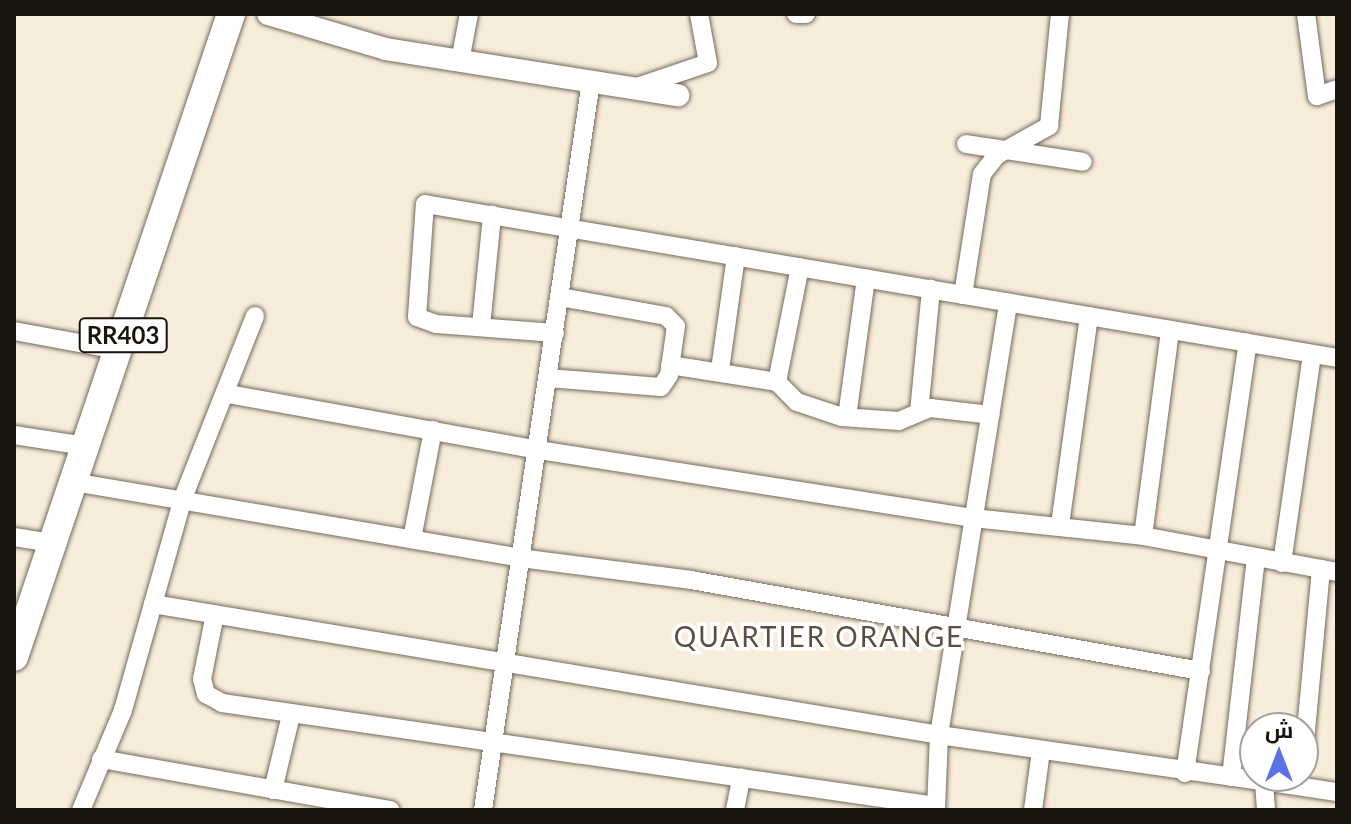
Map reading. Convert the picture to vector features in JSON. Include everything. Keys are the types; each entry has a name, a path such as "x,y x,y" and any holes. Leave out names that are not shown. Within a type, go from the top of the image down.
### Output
{"main road":[{"name":"RR403","path":"14,657 231,14"}],"street":[{"path":"268,14 327,35 460,61 678,95"},
{"path":"460,61 469,14"},
{"path":"634,88 708,63 699,14"},
{"path":"796,14 806,14"},
{"path":"963,295 976,194 989,163 1049,126 1060,14"},
{"path":"1306,14 1317,96 1337,89"},
{"path":"483,810 502,661 539,450 591,81"},
{"path":"966,144 1083,162"},
{"path":"555,333 424,321 417,317 414,302 425,204 1337,358"},
{"path":"481,326 492,215"},
{"path":"720,370 736,256"},
{"path":"777,382 800,267"},
{"path":"847,417 866,278"},
{"path":"919,412 931,289"},
{"path":"548,378 661,387 670,365 676,326 671,318 560,297"},
{"path":"215,614 202,679 206,694 222,703 491,745 936,808 939,735 1008,302"},
{"path":"81,810 123,710 183,498 228,394 255,316"},
{"path":"1060,525 1089,316"},
{"path":"1143,536 1170,330"},
{"path":"14,331 118,350"},
{"path":"1185,773 1221,551 1248,343"},
{"path":"1282,563 1312,354"},
{"path":"670,365 720,370 777,382 797,402 847,417 899,421 919,412 946,408 991,415"},
{"path":"228,394 539,450 973,518 1143,536 1329,570 1310,712"},
{"path":"412,539 433,430"},
{"path":"14,435 85,446"},
{"path":"73,482 183,498 520,558 691,580 1201,671"},
{"path":"14,537 53,543"},
{"path":"1231,777 1256,558"},
{"path":"153,604 939,735 1185,773 1239,778"},
{"path":"273,790 291,715"},
{"path":"1033,810 1041,751"},
{"path":"101,759 391,810"},
{"path":"735,810 741,778"}],"district":[{"name":"QUARTIER ORANGE","path":"819,636"}]}
